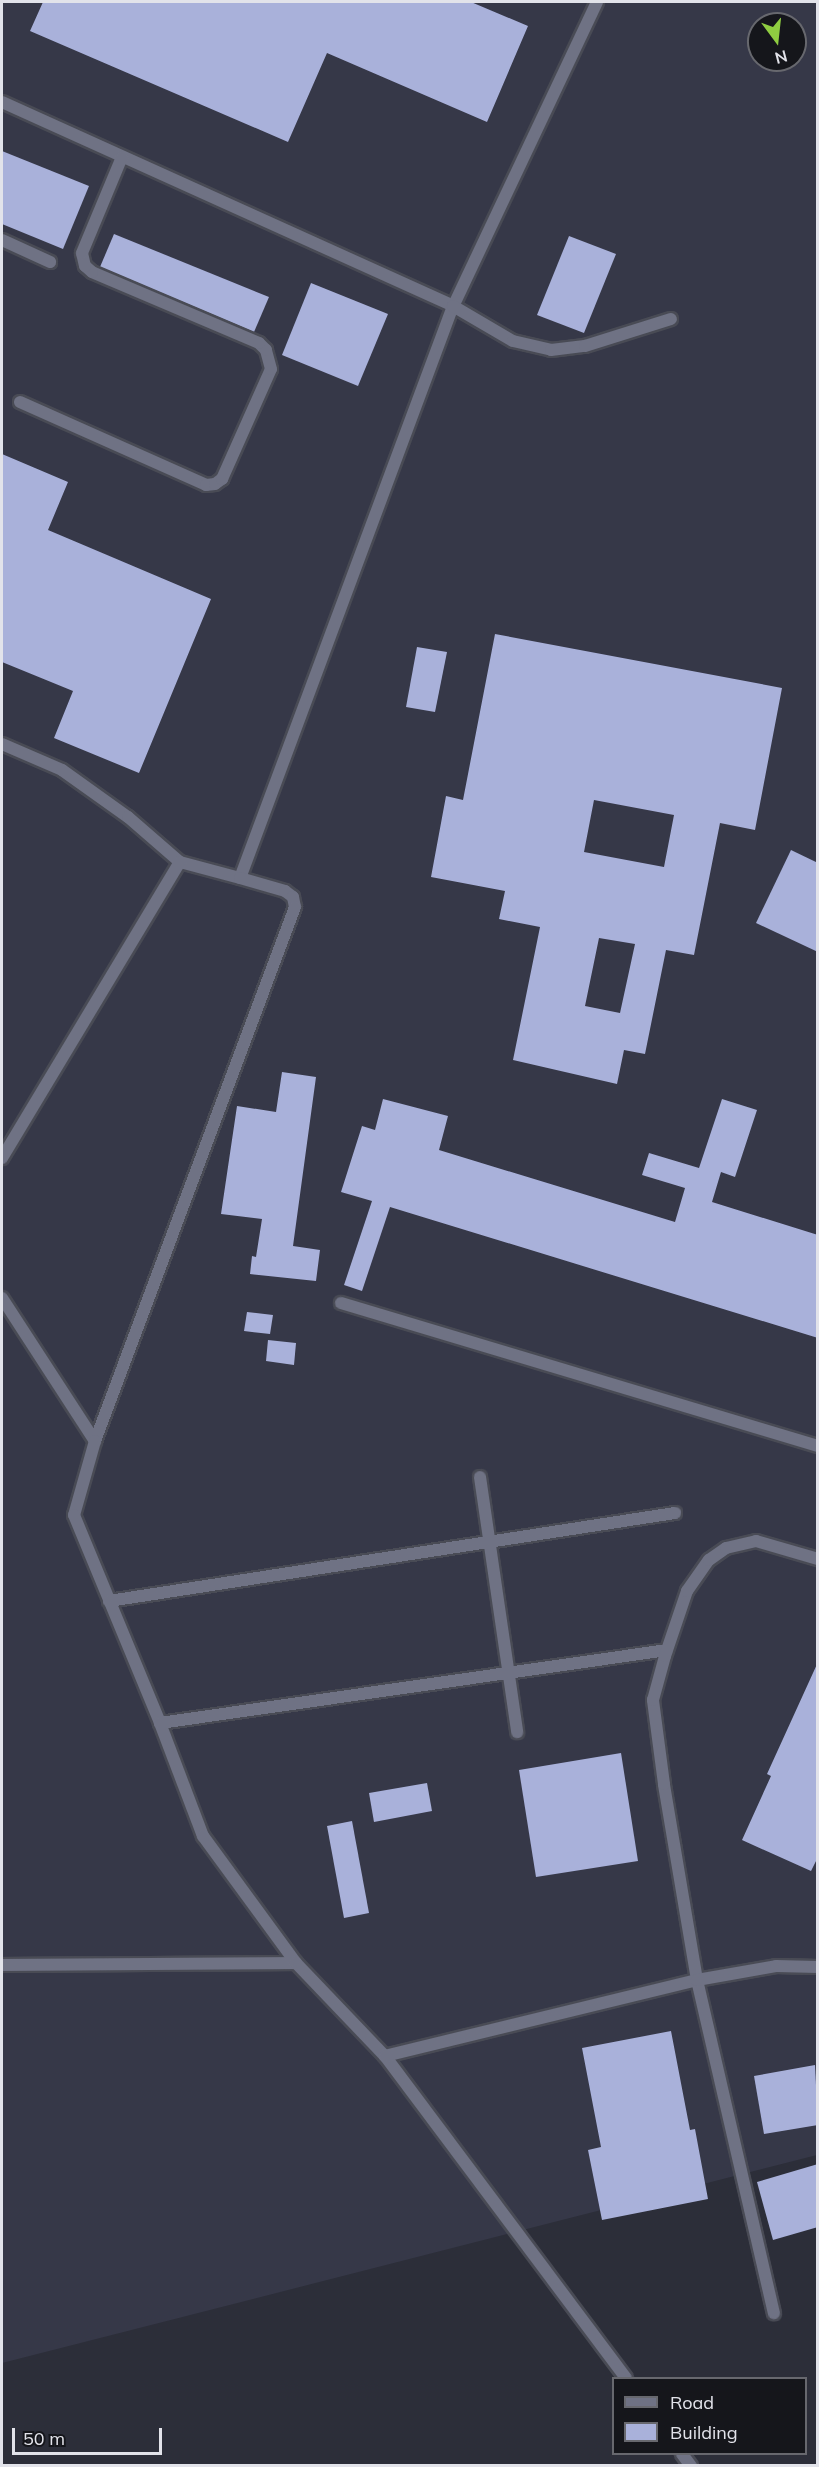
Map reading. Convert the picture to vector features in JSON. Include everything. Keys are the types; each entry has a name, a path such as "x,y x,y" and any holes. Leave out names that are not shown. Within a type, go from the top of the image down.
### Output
{"street":[{"path":"240,878 453,306 597,2"},
{"path":"2,102 453,306 513,342 550,350 585,346 671,319"},
{"path":"20,402 206,485 214,484 222,479 271,369 266,350 259,343 92,272 85,266 82,253 122,157"},
{"path":"2,240 50,262"},
{"path":"2,744 62,770 128,817 180,862 285,891 293,897 295,907 95,1441 74,1515 160,1723 203,1836 297,1963 385,2056 625,2377"},
{"path":"2,1158 180,862"},
{"path":"2,1298 95,1441"},
{"path":"341,1303 818,1446"},
{"path":"480,1477 518,1732"},
{"path":"109,1601 675,1513"},
{"path":"774,2313 697,1980 664,1784 653,1700 687,1591 709,1560 726,1548 756,1541 818,1559"},
{"path":"160,1723 667,1650"},
{"path":"2,1965 297,1963"},
{"path":"385,2056 697,1980 776,1966 818,1966"}],"shaded area":[{"path":"2,2 817,2 817,2155 2,2363"}],"building":[{"path":"43,2 471,2 528,26 487,122 327,53 288,142 30,31"},
{"path":"2,151 89,186 63,249 2,224"},
{"path":"114,234 269,297 254,332 100,267"},
{"path":"569,236 616,254 584,333 537,315"},
{"path":"311,283 388,314 358,386 282,355"},
{"path":"2,454 68,482 48,530 211,599 139,773 54,738 73,691 2,662"},
{"path":"495,634 782,688 755,830 720,823 694,955 666,950 645,1054 624,1050 617,1084 513,1060 540,927 499,919 505,891 431,877 446,796 463,800","holes":["594,800 674,815 664,867 584,852","599,938 635,944 620,1013 585,1006"]},
{"path":"417,647 447,652 435,712 406,707"},
{"path":"791,850 818,863 818,952 756,923"},
{"path":"282,1072 316,1077 293,1246 320,1250 316,1281 250,1274 252,1256 256,1257 262,1219 221,1214 237,1106 276,1112"},
{"path":"383,1099 448,1116 439,1150 675,1222 685,1188 642,1175 649,1153 699,1168 722,1099 757,1110 735,1177 721,1172 712,1202 818,1235 818,1338 390,1207 362,1291 344,1285 372,1201 341,1192 362,1126 375,1130"},
{"path":"247,1312 273,1315 270,1334 244,1331"},
{"path":"268,1340 296,1343 294,1365 266,1361"},
{"path":"818,1662 818,1857 811,1871 742,1840 771,1776 767,1774"},
{"path":"621,1753 638,1861 536,1877 519,1770"},
{"path":"427,1783 432,1811 374,1822 369,1793"},
{"path":"352,1821 369,1913 344,1918 327,1826"},
{"path":"671,2031 690,2130 695,2129 708,2199 602,2220 588,2150 601,2147 582,2048"},
{"path":"815,2065 818,2125 764,2134 754,2076"},
{"path":"818,2164 818,2227 773,2240 757,2182"}]}
